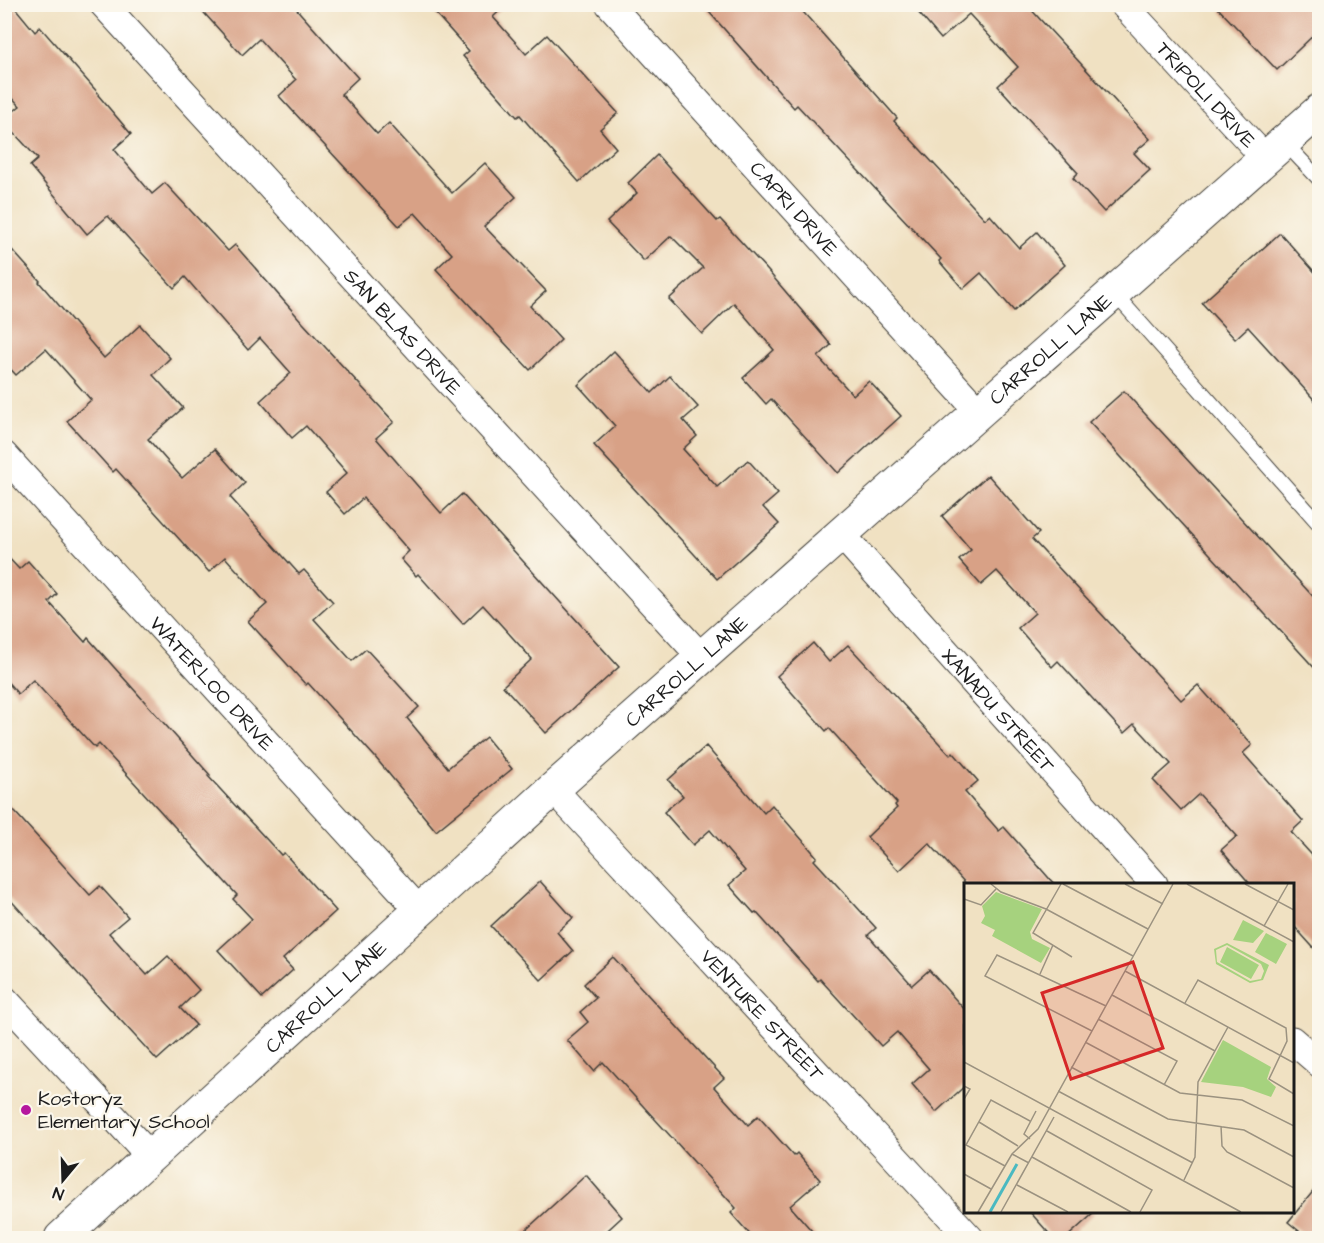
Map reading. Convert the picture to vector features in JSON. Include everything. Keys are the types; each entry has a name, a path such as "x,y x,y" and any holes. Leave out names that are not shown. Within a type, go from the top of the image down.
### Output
{"street":[{"name":"SAN BLAS DRIVE","path":"102,4 702,658"},
{"name":"CAPRI DRIVE","path":"609,4 980,412"},
{"name":"TRIPOLI DRIVE","path":"1123,4 1275,151"},
{"name":"CARROLL LANE","path":"61,1239 554,789 1320,110"},
{"name":"WATERLOO DRIVE","path":"4,455 420,911"},
{"name":"XANADU STREET","path":"842,534 1152,883"},
{"name":"VENTURE STREET","path":"554,789 970,1239"},
{"path":"4,999 151,1157"},
{"path":"1294,1041 1320,1064"}],"lane":[{"path":"1275,151 1320,180"},
{"path":"1114,294 1320,525"}],"building":[{"path":"4,4 12,4 35,32 40,27 131,134 114,149 152,194 165,183 228,251 235,245 394,422 376,438 441,513 462,494 619,667 546,733 503,686 532,659 483,605 463,624 418,574 416,576 401,559 409,551 363,498 345,514 326,492 347,473 306,426 292,438 260,401 291,373 260,338 248,350 185,277 174,288 108,216 87,234 30,166 38,159 4,122 4,119 20,106 4,89"},
{"path":"196,4 292,4 358,78 341,94 377,134 389,123 452,193 485,163 516,197 484,226 546,291 530,306 561,340 530,370 436,269 452,254 415,213 399,226 279,96 296,80 259,39 242,55"},
{"path":"427,4 507,4 493,17 526,54 547,35 618,113 600,129 616,148 579,182 520,115 517,117 463,56 469,51"},
{"path":"702,4 796,4 897,118 894,121 985,219 990,215 1019,248 1037,232 1065,265 1014,311 981,273 963,289 939,261 941,259 797,105 794,108"},
{"path":"911,4 1026,4 1150,139 1134,153 1150,170 1104,212 1073,178 1078,173 998,86 1018,67 969,14 941,39"},
{"path":"1214,4 1320,4 1320,29 1277,70"},
{"path":"657,155 717,221 720,219 768,271 831,345 818,357 853,395 869,381 901,416 838,473 771,399 766,404 743,378 774,350 734,303 702,334 669,299 703,268 671,236 644,261 607,222 637,193 628,183"},
{"path":"1280,233 1320,278 1320,406 1248,327 1235,339 1202,303"},
{"path":"4,241 104,358 140,325 170,358 153,375 183,408 148,439 182,478 215,449 245,483 230,497 299,574 304,570 333,602 314,619 352,661 366,649 419,707 407,718 448,768 486,737 512,769 436,831 375,757 248,621 267,604 225,557 209,572 116,469 113,472 67,421 91,400 46,349 16,375 4,362"},
{"path":"614,351 652,393 670,376 698,407 683,420 697,436 683,449 717,487 748,460 778,494 763,507 779,524 717,579 594,445 615,426 578,385"},
{"path":"1124,391 1320,604 1320,674 1089,422"},
{"path":"988,475 1039,533 1032,539 1181,700 1198,685 1252,745 1243,753 1303,821 1291,832 1320,864 1320,955 1294,926 1294,883 1249,883 1221,850 1237,836 1199,794 1181,810 1153,780 1171,764 1134,724 1124,733 1058,661 1052,667 1018,628 1035,613 997,571 981,585 959,560 971,550 942,516"},
{"path":"4,553 19,569 28,561 57,594 49,602 85,642 88,638 210,775 208,776 281,855 284,853 336,911 283,959 293,970 262,998 218,950 252,919 233,899 237,895 99,744 95,748 33,680 18,694 4,678"},
{"path":"813,643 829,662 848,645 950,755 953,752 978,781 965,792 999,831 1004,827 1053,883 965,883 929,843 899,871 867,837 897,808 895,805 897,803 829,728 826,731 777,676"},
{"path":"706,746 764,813 772,805 817,857 814,860 876,928 868,935 912,985 929,970 964,1009 964,1087 936,1112 912,1084 929,1069 897,1032 881,1046 729,885 745,871 710,830 693,845 664,812 683,796 668,780"},
{"path":"4,800 90,895 100,886 128,917 109,933 147,975 168,956 199,990 180,1008 196,1025 157,1060 4,893"},
{"path":"540,881 573,918 557,932 573,951 541,980 491,926"},
{"path":"613,957 724,1078 714,1087 748,1125 758,1116 794,1156 797,1153 820,1180 790,1206 819,1239 754,1239 731,1213 736,1208 603,1062 594,1071 567,1040 588,1022 580,1012 596,998 584,984"},
{"path":"586,1175 622,1217 598,1239 516,1239"},
{"path":"1320,1183 1320,1239 1309,1239 1288,1222"},
{"path":"1031,1213 1094,1213 1065,1239 1054,1239"}],"place":[{"name":"Kostoryz Elementary School","path":"26,1110"}]}
